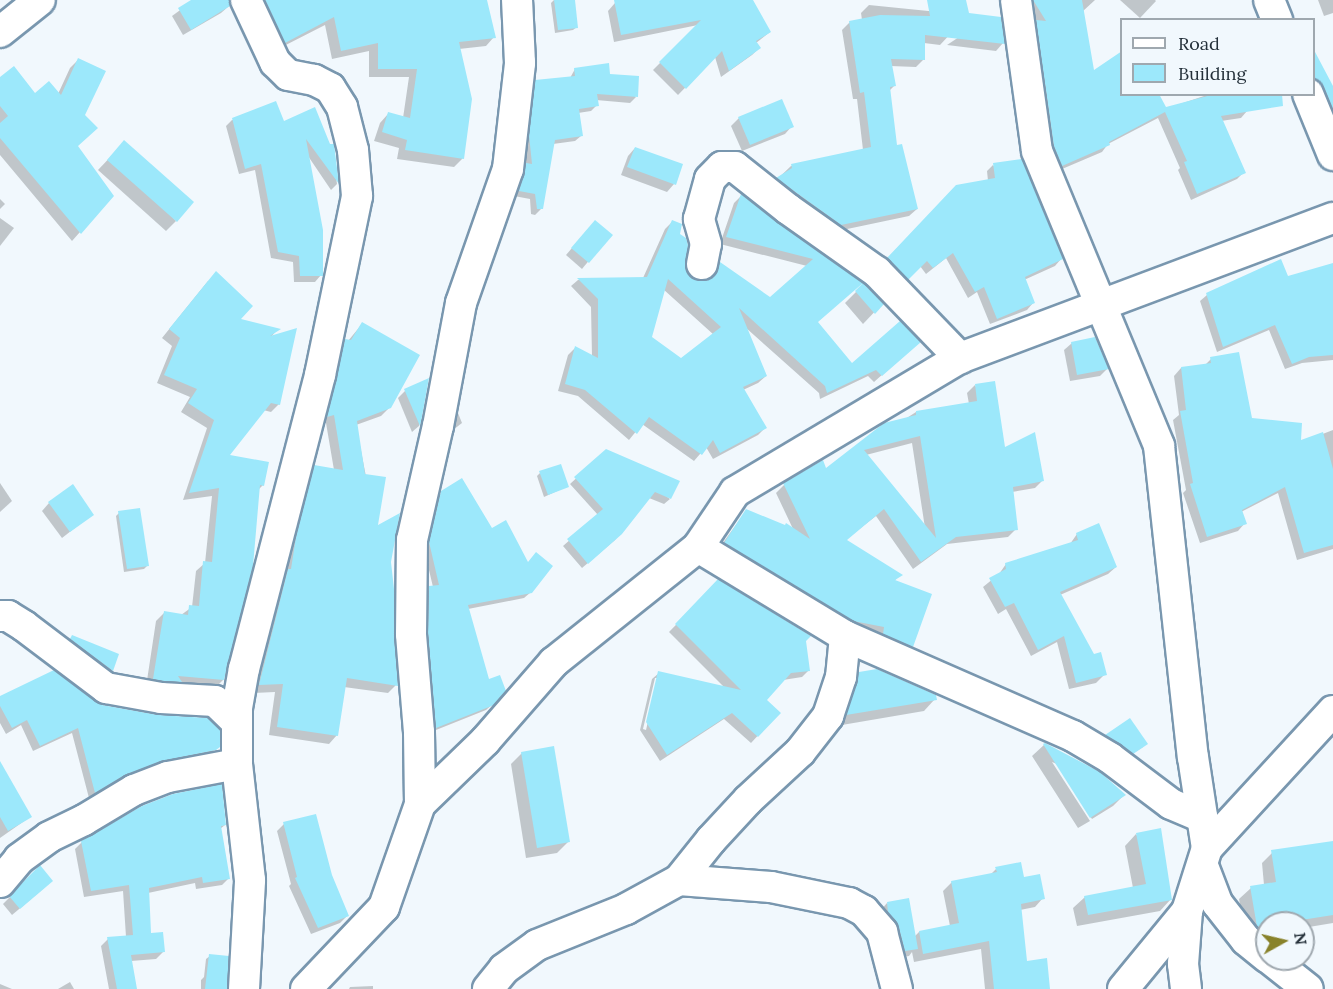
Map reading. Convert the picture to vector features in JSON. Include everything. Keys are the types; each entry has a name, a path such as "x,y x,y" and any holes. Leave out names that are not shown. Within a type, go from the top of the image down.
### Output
{"street":[{"path":"0,32 40,0"},
{"path":"244,989 250,880 237,764 237,722 244,669 317,387 357,195 353,150 342,107 330,88 314,80 288,75 275,62 246,0"},
{"path":"306,989 384,907 420,804 419,732 411,634 412,540 438,426 461,303 508,169 520,63 517,0"},
{"path":"1016,0 1037,151 1060,212 1101,304 1159,446 1205,857 1217,903 1246,940 1255,947"},
{"path":"1269,0 1276,18"},
{"path":"1309,96 1333,156"},
{"path":"702,264 706,244 699,219 710,179 722,167 735,167 788,209 876,272 960,358"},
{"path":"420,804 485,741 554,662 698,547 735,492 960,358 1333,218"},
{"path":"698,547 845,636 1073,736 1110,758 1171,804 1202,817"},
{"path":"0,616 8,616 24,626 106,688 161,698 215,701 237,722"},
{"path":"488,989 504,969 537,945 626,909 679,880 711,840 748,800 800,752 828,716 841,677 845,636"},
{"path":"1186,989 1183,964 1187,911 1205,857 1333,711"},
{"path":"0,882 19,859 49,837 84,820 134,790 168,777 237,764"},
{"path":"679,880 771,887 849,903 864,912 882,932 897,989"},
{"path":"1123,989 1187,911"},
{"path":"1285,971 1308,989"}],"building":[{"path":"191,0 229,0 230,6 191,30 178,8"},
{"path":"265,0 487,0 496,38 459,42 472,99 464,159 405,150 407,140 382,132 388,112 410,118 417,69 378,69 378,43 341,51 334,17 285,43"},
{"path":"554,0 575,0 578,28 558,30"},
{"path":"614,0 753,0 771,32 756,41 761,48 729,71 722,51 686,89 659,62 701,20 621,35"},
{"path":"927,0 966,0 969,13 1001,17 1005,44 925,35 925,60 891,59 896,86 890,87 897,145 902,144 918,209 841,225 776,178 792,168 791,164 871,147 864,92 860,93 849,21 880,15 930,16"},
{"path":"1033,0 1082,0 1094,70 1120,52 1120,96 1160,96 1166,107 1207,96 1282,96 1283,106 1221,116 1246,173 1197,194 1184,162 1187,161 1165,112 1109,142 1110,145 1062,166 1054,146 1036,20 1046,21"},
{"path":"1315,52 1333,86 1333,110 1324,87 1315,79"},
{"path":"78,58 106,71 85,115 98,128 78,146 114,196 81,234 0,138 0,123 8,116 0,106 0,77 14,66 35,93 49,81 61,95"},
{"path":"609,63 610,74 639,76 638,97 597,94 599,106 579,109 583,136 555,140 543,209 537,209 535,194 519,191 526,163 532,164 529,135 535,80 575,76 574,68"},
{"path":"782,99 794,127 750,145 738,117"},
{"path":"276,101 284,121 315,107 330,144 334,144 339,184 306,139 323,230 323,276 300,276 299,256 278,252 261,164 245,169 232,118"},
{"path":"124,140 194,202 177,222 107,160"},
{"path":"635,147 683,164 676,185 627,167"},
{"path":"1022,159 1063,259 1025,277 1035,303 997,319 984,287 975,292 953,253 933,268 927,261 908,280 887,258 956,185 995,178 993,163"},
{"path":"741,194 863,283 818,322 852,363 900,321 921,342 882,376 876,370 827,393 825,386 739,308 767,376 743,387 767,428 720,453 713,440 702,455 649,417 637,434 585,390 565,384 575,346 598,358 598,299 577,278 647,277 672,220 682,224 680,234 686,238 688,245 686,269 691,277 699,281 708,280 715,275 720,262 770,297 813,259 726,237","holes":["668,279 721,327 681,358 652,337"]},
{"path":"595,220 613,235 589,263 571,248"},
{"path":"1281,259 1288,276 1333,263 1333,355 1309,357 1292,364 1275,325 1223,347 1206,293"},
{"path":"216,271 253,306 241,319 281,329 270,336 297,328 280,405 271,403 230,455 269,462 264,486 260,485 253,566 224,680 178,676 182,682 163,681 153,679 164,611 188,615 189,605 199,606 203,561 212,562 219,488 189,493 214,420 188,403 197,389 164,375 180,338 169,329"},
{"path":"863,283 884,304 875,314 855,291"},
{"path":"362,322 420,355 391,408 357,421 365,474 386,477 378,525 400,513 391,562 398,686 347,678 338,736 277,727 283,684 259,685 288,569 291,569 296,537 314,465 343,470 334,415 327,417 345,339 351,340"},
{"path":"1095,337 1109,369 1077,375 1071,342"},
{"path":"1239,352 1252,418 1302,423 1301,440 1323,432 1333,469 1333,545 1304,553 1285,487 1242,510 1247,524 1207,537 1190,484 1193,483 1180,411 1186,410 1181,367 1211,363 1210,357"},
{"path":"429,378 421,422 420,426 404,389"},
{"path":"995,381 1005,447 1035,432 1044,481 1013,487 1018,530 956,537 921,562 884,509 847,540 903,575 895,580 932,594 913,647 883,634 884,627 853,621 724,543 746,509 785,525 786,523 810,539 783,483 823,460 826,468 884,423 916,415 916,411 977,401 975,384","holes":["920,436 936,538 864,450"]},
{"path":"606,449 680,481 671,499 655,492 622,534 588,564 567,539 603,509 574,477"},
{"path":"561,464 569,487 548,495 539,471"},
{"path":"462,478 492,528 506,520 528,562 536,552 553,566 532,593 468,605 489,679 500,675 506,691 494,705 436,728 428,633 429,586 439,585 429,542 441,491"},
{"path":"73,484 94,515 70,532 48,502"},
{"path":"140,508 149,566 127,569 118,511"},
{"path":"1099,523 1117,567 1060,592 1094,654 1101,652 1107,675 1076,683 1064,636 1038,650 1014,603 1005,607 989,578 1006,569 1005,563 1078,540 1076,533"},
{"path":"718,579 811,636 806,641 810,671 791,673 767,700 781,713 758,737 732,713 667,755 646,722 658,671 741,690 675,624"},
{"path":"72,635 119,654 113,671 70,639"},
{"path":"877,669 936,695 937,700 846,715 859,672"},
{"path":"54,670 102,705 158,715 208,718 220,729 220,747 216,750 162,761 125,775 95,793 78,728 40,746 27,720 12,728 0,706 0,696"},
{"path":"1130,718 1148,744 1133,754 1105,735"},
{"path":"1043,744 1100,772 1126,795 1090,818"},
{"path":"554,746 570,842 537,848 521,752"},
{"path":"0,761 32,817 8,831 0,817"},
{"path":"222,784 226,825 221,826 230,879 203,883 202,877 149,888 151,933 163,932 165,952 131,955 137,989 117,989 107,937 133,935 129,885 91,891 81,841 142,806 173,794"},
{"path":"316,814 332,875 349,916 318,928 295,878 297,877 283,822"},
{"path":"1161,828 1172,900 1088,915 1084,896 1146,884 1136,833"},
{"path":"1333,841 1333,915 1315,918 1315,911 1255,911 1255,915 1250,886 1276,882 1271,850"},
{"path":"1021,862 1024,877 1040,874 1045,899 1021,904 1027,961 1047,958 1050,989 994,989 989,941 923,954 919,931 959,923 951,881 997,872 995,867"},
{"path":"40,865 53,881 20,909 9,896"},
{"path":"909,898 918,949 905,951 899,928 888,913 887,902"},
{"path":"209,954 229,956 227,989 205,989"}]}
